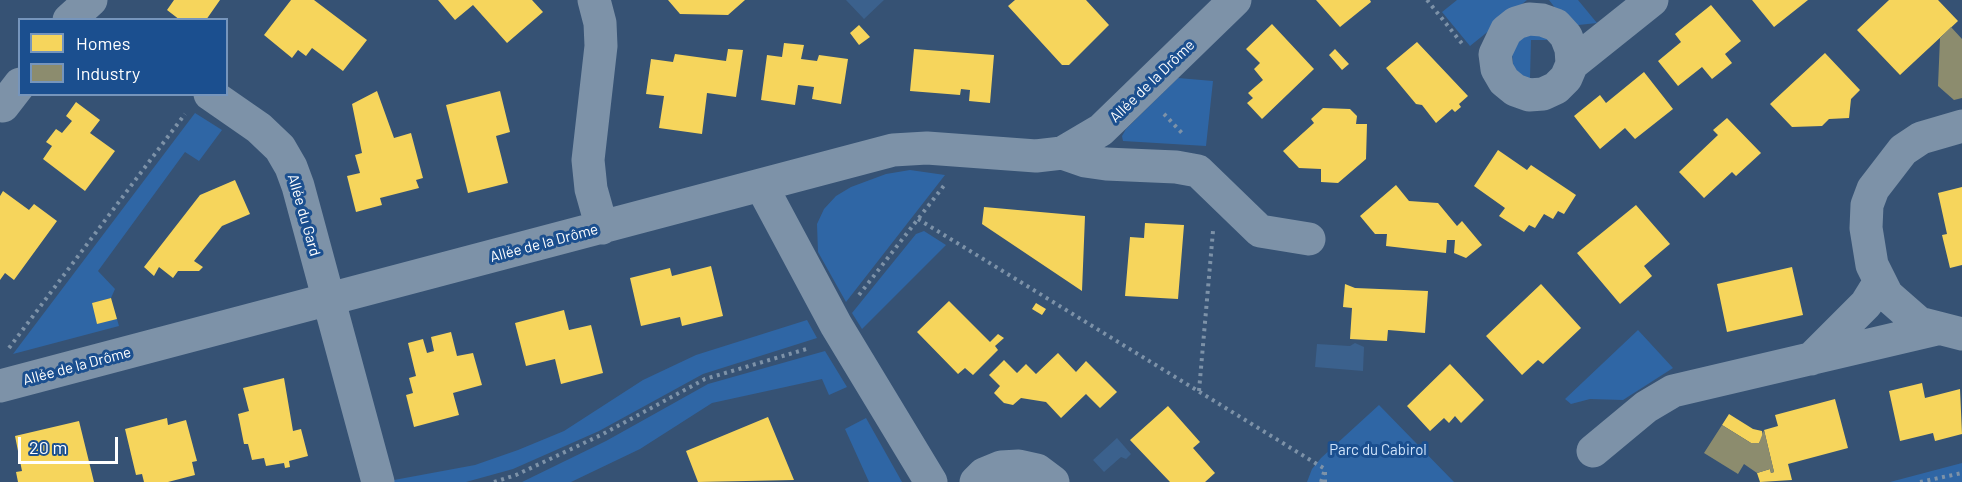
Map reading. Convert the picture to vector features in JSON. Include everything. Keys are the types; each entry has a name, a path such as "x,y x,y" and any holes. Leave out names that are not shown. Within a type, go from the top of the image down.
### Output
{"street":[{"path":"71,18 91,0 99,18"},
{"path":"594,0 600,23 601,46 588,160 591,189 602,228"},
{"name":"Allée de la Drôme","path":"1,371 328,299 893,150 927,148 1036,156 1062,153 1101,130 1235,0"},
{"path":"1572,64 1652,0"},
{"path":"1539,10 1566,36 1571,49 1572,64 1566,78 1556,88 1544,94 1529,95 1515,90 1504,81 1497,69 1496,54 1502,36 1516,23 1529,19 1539,10"},
{"name":"Allée du Gard","path":"198,104 259,128 280,148 298,186 328,299"},
{"path":"1950,332 1919,323 1887,295 1879,283 1867,246 1867,205 1873,189 1903,150 1921,138 1962,126"},
{"name":"Allée de la Drôme","path":"1062,153 1085,161 1106,164 1189,168 1204,175 1260,231 1309,239"},
{"path":"760,185 836,325 931,482"},
{"path":"1811,359 1866,304 1879,283"},
{"path":"328,299 378,482"},
{"path":"1593,451 1646,407 1673,391 1811,359 1950,332"},
{"path":"976,482 984,474 1001,467 1019,466 1037,470 1053,482"}],"path":[{"path":"1427,0 1469,52 1496,54"},
{"path":"1,371 198,104"},
{"path":"494,482 516,475 601,435 705,379 822,344 952,175 963,150"},
{"path":"1199,392 1217,189"},
{"path":"918,219 1325,469 1323,482"},
{"path":"1920,482 1962,473"}],"green space":[{"path":"1457,0 1527,0 1470,46 1442,12"},
{"path":"1549,0 1578,0 1597,23 1569,26"},
{"path":"1528,30 1556,40 1531,40 1530,78 1549,79 1543,84 1514,74 1511,43"},
{"path":"1178,78 1213,81 1206,146 1123,141 1122,136 1126,129"},
{"path":"195,113 222,130 199,161 185,152 98,271 115,289 111,298 92,303 117,319 119,326 13,354"},
{"path":"910,170 945,175 846,302 818,252 817,224 824,209 836,196 851,187 886,174"},
{"path":"924,231 946,245 862,329 852,313 916,234"},
{"path":"807,320 817,338 703,374 599,431 513,469 466,482 394,482 394,480 475,465 518,450 564,431 643,380 696,355"},
{"path":"1638,330 1673,368 1623,400 1590,399 1571,404 1565,399"},
{"path":"825,351 847,387 829,395 822,379 712,403 640,449 571,482 522,482 606,441 708,384"},
{"name":"Parc du Cabirol","path":"1379,405 1454,482 1307,482 1312,469 1321,458"},
{"path":"866,418 902,482 869,482 845,429"},
{"path":"1962,463 1962,482 1890,482"}],"shaded area":[{"path":"846,0 884,0 864,19"},
{"path":"1355,343 1364,347 1363,371 1315,367 1317,344 1350,346"},
{"path":"1117,438 1131,454 1126,459 1121,457 1104,472 1093,460"}],"building: Homes":[{"path":"174,0 220,0 207,18 177,18 167,10"},
{"path":"291,0 314,0 367,40 343,71 312,48 306,56 298,50 292,58 264,35"},
{"path":"438,0 532,0 543,12 507,43 473,5 455,20"},
{"path":"668,0 745,0 728,15 680,14"},
{"path":"1015,0 1086,0 1109,25 1069,65 1062,65 1008,6"},
{"path":"1316,0 1370,0 1371,2 1340,27"},
{"path":"1752,0 1808,0 1774,27"},
{"path":"1889,0 1938,0 1958,21 1900,75 1857,30"},
{"path":"1711,5 1741,41 1725,54 1732,63 1712,79 1702,67 1678,86 1658,61 1681,42 1675,34"},
{"path":"1272,24 1314,69 1262,119 1247,103 1253,98 1248,93 1263,80 1254,69 1260,63 1246,49"},
{"path":"859,25 870,37 859,45 850,33"},
{"path":"1417,42 1468,96 1459,104 1461,107 1455,112 1452,109 1436,123 1422,105 1416,104 1386,68"},
{"path":"784,43 804,45 801,59 817,61 819,55 848,59 841,104 812,99 814,87 798,85 795,105 761,100 767,55 782,57"},
{"path":"728,49 743,50 736,97 707,93 702,134 659,128 664,96 646,94 651,59 673,62 675,54 726,61"},
{"path":"914,49 994,55 990,103 969,101 970,90 961,89 960,95 910,91"},
{"path":"1335,49 1349,64 1342,70 1329,55"},
{"path":"1825,53 1860,90 1851,99 1849,118 1829,119 1822,126 1792,127 1770,104"},
{"path":"1644,72 1673,109 1635,139 1625,128 1600,149 1574,116 1600,95 1606,103"},
{"path":"377,91 394,138 411,133 423,178 416,180 419,188 380,198 382,205 356,212 347,176 360,173 355,155 362,153 352,104"},
{"path":"500,91 510,132 496,136 508,183 468,193 446,105"},
{"path":"76,102 100,120 90,133 115,151 85,191 43,159 52,146 46,142 56,129 62,133 72,121 66,116"},
{"path":"1323,108 1350,109 1357,116 1356,124 1367,124 1366,159 1338,183 1321,182 1321,169 1299,168 1283,151 1314,123 1311,119"},
{"path":"1727,118 1761,153 1736,176 1732,172 1704,198 1679,172 1718,135 1713,130"},
{"path":"1498,150 1527,170 1531,165 1576,195 1564,214 1558,211 1553,219 1544,214 1535,228 1529,225 1524,232 1499,216 1505,208 1474,186"},
{"path":"235,180 250,214 222,226 194,261 203,267 199,271 178,271 173,278 159,267 154,276 144,267 200,195"},
{"path":"1396,185 1409,201 1438,203 1457,226 1462,221 1482,245 1466,258 1454,253 1455,240 1447,240 1446,253 1386,246 1387,234 1375,234 1360,216"},
{"path":"1962,187 1962,265 1950,268 1942,235 1947,234 1938,193"},
{"path":"3,191 29,210 34,204 57,221 14,280 5,273 0,280 0,196"},
{"path":"1636,205 1670,244 1644,266 1652,276 1620,304 1577,253"},
{"path":"984,207 1085,216 1082,291 982,224"},
{"path":"1145,223 1184,225 1178,299 1125,296 1130,237 1144,238"},
{"path":"711,266 723,316 682,326 680,317 641,326 630,278 670,268 672,276"},
{"path":"1792,267 1803,315 1727,332 1717,284"},
{"path":"1345,284 1355,288 1428,291 1425,333 1388,330 1387,341 1350,339 1352,308 1343,307"},
{"path":"1541,284 1581,328 1543,364 1538,360 1522,375 1486,336"},
{"path":"111,298 117,319 97,324 92,303"},
{"path":"949,301 990,342 998,334 1004,338 995,346 998,350 973,375 965,368 958,374 917,332"},
{"path":"1036,303 1046,309 1042,315 1032,309"},
{"path":"564,310 569,330 591,325 603,373 561,384 555,359 526,366 515,323"},
{"path":"451,332 457,356 473,353 482,385 453,393 459,415 414,427 406,395 413,393 409,378 416,376 408,343 423,339 427,353 434,351 431,337"},
{"path":"1058,353 1076,372 1086,361 1117,392 1100,408 1086,394 1061,418 1046,402 1021,398 1013,405 1004,403 994,393 1000,386 989,375 1004,360 1017,373 1026,364 1036,374"},
{"path":"1450,364 1484,400 1461,423 1455,416 1449,423 1444,418 1430,431 1407,406"},
{"path":"284,378 293,431 301,429 308,456 289,461 290,467 285,468 284,463 266,466 264,458 252,460 248,444 244,444 238,414 249,411 243,388"},
{"path":"1922,383 1925,398 1960,389 1962,434 1935,441 1933,433 1900,441 1889,391"},
{"path":"1835,399 1848,448 1788,464 1792,480 1760,482 1757,473 1770,469 1771,473 1774,472 1764,430 1778,426 1775,415"},
{"path":"1168,406 1200,442 1193,448 1215,473 1205,482 1170,482 1130,440"},
{"path":"1729,414 1753,429 1762,431 1763,437 1759,443 1751,443 1722,425"},
{"path":"768,417 794,480 698,482 686,451"},
{"path":"167,418 168,425 186,420 197,461 192,462 195,475 168,482 144,482 142,474 136,475 125,429"},
{"path":"79,421 94,482 18,482 16,472 22,471 15,436"}],"building: Industry":[{"path":"1951,27 1962,39 1962,98 1954,100 1938,86 1940,38"},
{"path":"1722,425 1751,443 1759,443 1764,430 1774,472 1771,473 1770,469 1757,473 1744,464 1738,474 1704,453"}]}
